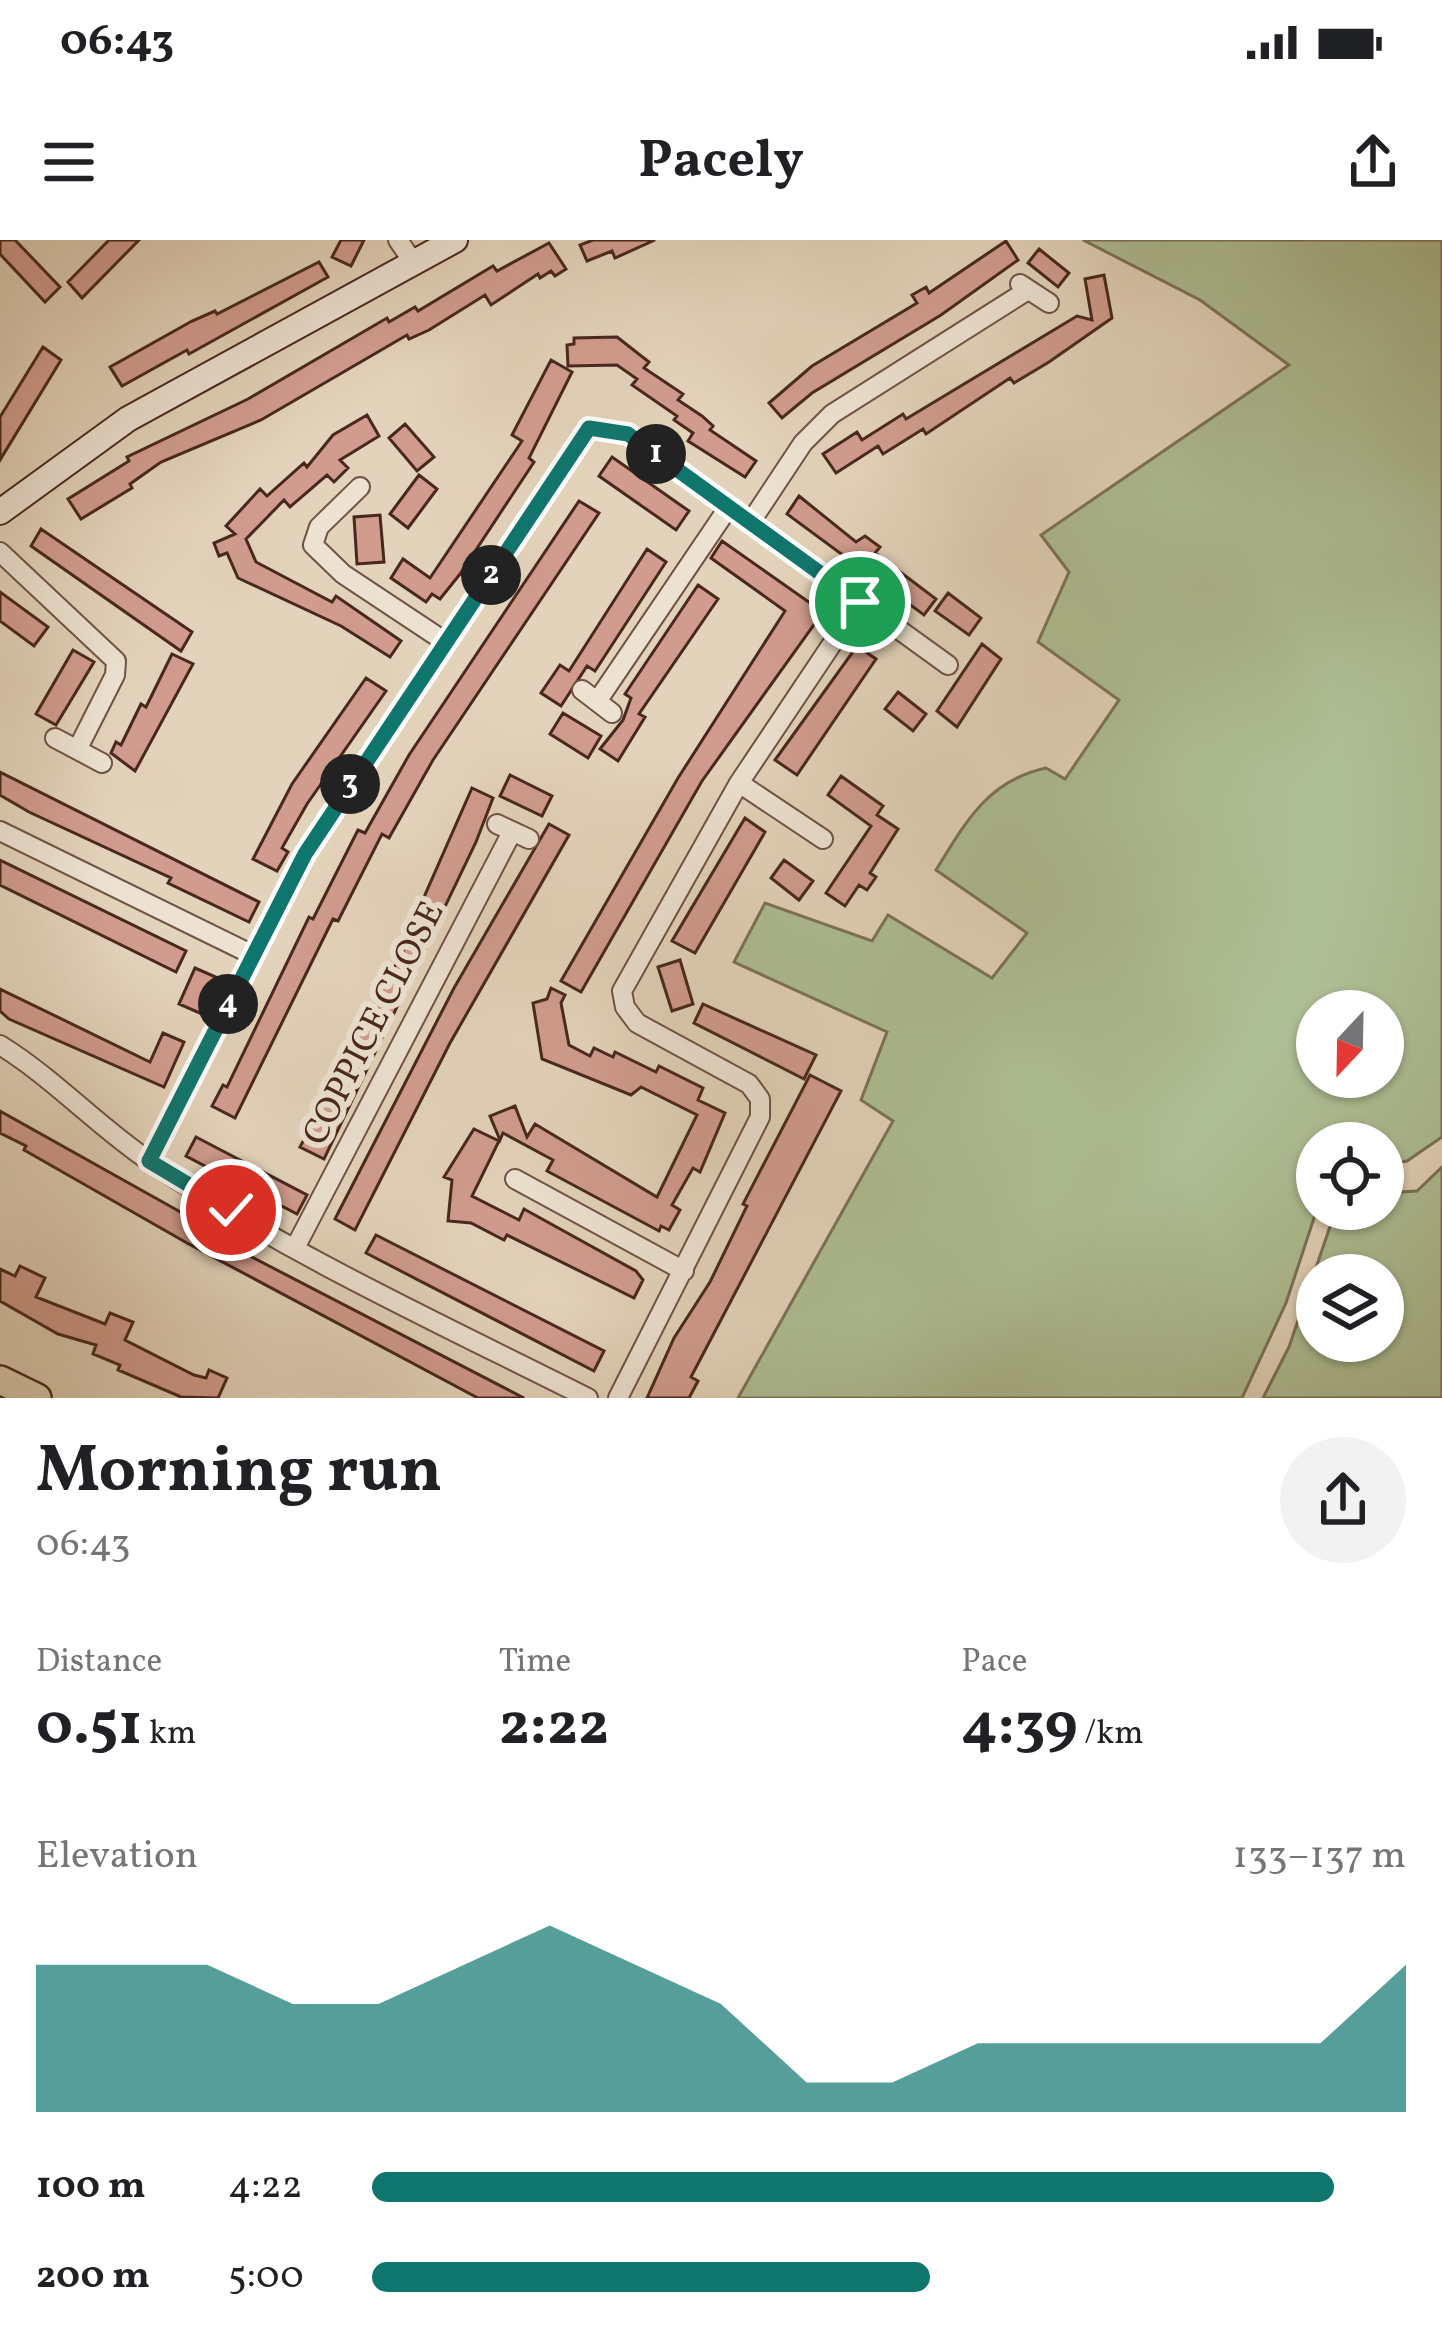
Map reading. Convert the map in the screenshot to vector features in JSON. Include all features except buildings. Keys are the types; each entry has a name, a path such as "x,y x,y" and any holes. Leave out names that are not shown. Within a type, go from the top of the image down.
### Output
{"main road":[{"path":"0,1380 37,1398"}],"street":[{"path":"398,240 413,262"},
{"path":"0,512 128,419 455,240"},
{"path":"750,523 803,442 832,414 1024,287 1049,304"},
{"path":"149,1161 305,854 575,442 597,426 628,434 940,660 919,673"},
{"path":"360,487 319,527 313,544 343,574 447,643"},
{"path":"597,701 728,508"},
{"path":"0,553 116,661 115,675 78,748"},
{"path":"618,1398 760,1117 760,1099 749,1084 637,1023 625,1007 622,991 739,783 860,602"},
{"path":"55,738 102,763"},
{"path":"739,783 823,839"},
{"path":"0,831 253,955"},
{"name":"COPPICE CLOSE","path":"296,1246 513,832"},
{"path":"0,1045 39,1069 149,1161 296,1246 588,1398"},
{"path":"515,1179 684,1271"}],"green space":[{"path":"1083,240 1442,240 1442,1137 1404,1162 1404,1122 1296,1122 1296,1230 1310,1230 1302,1254 1296,1254 1296,1273 1286,1303 1242,1398 738,1398 893,1121 861,1100 887,1032 734,962 765,903 872,941 888,915 992,978 1027,933 936,870 993,793 1046,768 1065,779 1119,700 1038,642 1069,572 1041,535 1289,365 1200,300"},
{"path":"1442,1167 1442,1398 1263,1398 1296,1326 1296,1362 1404,1362 1404,1254 1321,1254 1329,1230 1404,1230 1404,1192 1417,1191"}],"route":[{"path":"231,1210 149,1161 305,854 575,442 589,428 628,434 860,602"}]}
